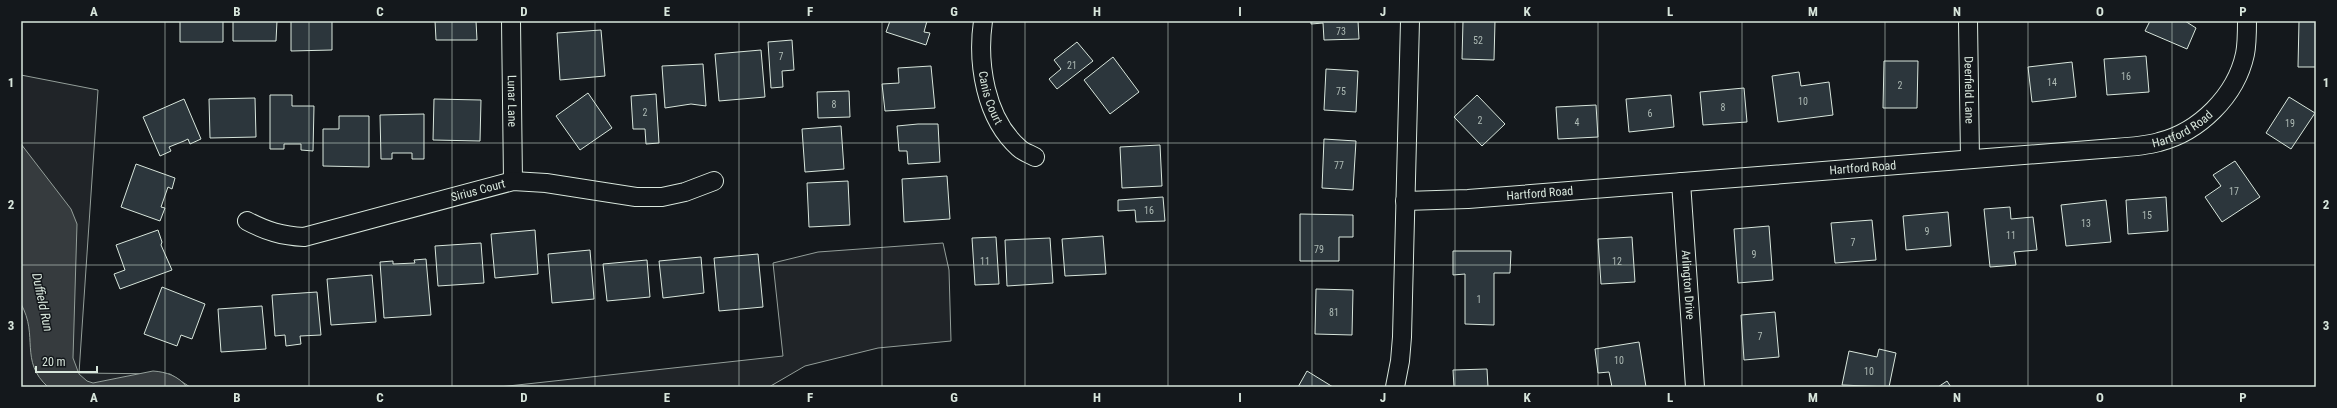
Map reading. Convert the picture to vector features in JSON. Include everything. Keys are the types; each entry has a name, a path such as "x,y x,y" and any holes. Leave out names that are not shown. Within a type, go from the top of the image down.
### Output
{"street":[{"name":"Lunar Lane","path":"511,21 513,181"},
{"name":"Canis Court","path":"983,21 981,53 984,82 993,110 1006,132 1019,148 1035,157"},
{"path":"1395,387 1402,337 1410,21"},
{"name":"Deerfield Lane","path":"1968,21 1970,159"},
{"name":"Hartford Road","path":"1406,201 1453,200 2138,146 2159,142 2194,127 2208,115 2230,89 2239,72 2245,55 2247,21"},
{"name":"Sirius Court","path":"247,221 264,230 282,236 304,237 513,181 636,197 662,197 685,192 714,181"},
{"name":"Arlington Drive","path":"1681,182 1695,387"}],"shaded area":[{"path":"21,75 98,90 79,373 170,374 190,387 21,387"},
{"path":"943,243 949,270 951,341 878,348 805,366 769,387 499,387 783,356 773,263 818,252"}],"water":[{"name":"Duffield Run","path":"21,144 71,209 77,224 73,358 79,374 87,381 93,383 153,371 176,377 187,387 48,387 39,377 31,358 29,327 21,304"}],"building":[{"path":"180,21 223,21 223,42 180,42"},
{"path":"233,21 277,21 276,41 233,41"},
{"path":"291,21 332,21 332,50 291,51"},
{"path":"435,21 476,21 477,40 436,40"},
{"path":"890,21 927,21 924,32 930,33 926,45 886,32"},
{"path":"1311,21 1358,21 1359,39 1324,40 1323,23 1311,24"},
{"path":"1463,21 1495,21 1494,60 1462,59"},
{"path":"2150,21 2185,21 2196,28 2187,49 2145,31"},
{"path":"2299,21 2316,21 2316,67 2298,67"},
{"path":"601,30 605,76 560,80 557,33"},
{"path":"792,40 794,70 782,71 783,87 771,88 768,42"},
{"path":"1077,42 1093,61 1057,89 1049,79 1061,69 1054,60"},
{"path":"761,50 765,97 719,101 715,54"},
{"path":"2146,56 2149,92 2107,95 2104,59"},
{"path":"1113,57 1139,92 1110,114 1084,80"},
{"path":"1884,61 1918,61 1917,108 1883,108"},
{"path":"2072,62 2076,97 2032,102 2028,67"},
{"path":"703,64 706,106 691,104 665,108 662,66"},
{"path":"931,66 935,108 885,111 882,84 899,83 898,68"},
{"path":"1326,69 1358,71 1356,112 1324,110"},
{"path":"1799,72 1801,86 1829,82 1833,115 1778,122 1772,76"},
{"path":"1744,88 1747,122 1703,125 1700,92"},
{"path":"849,91 850,117 818,118 817,92"},
{"path":"588,93 612,128 580,150 556,116"},
{"path":"656,94 659,143 646,144 645,129 633,129 631,96"},
{"path":"270,95 292,95 292,106 314,106 313,151 301,150 301,144 284,144 284,149 270,149"},
{"path":"1477,95 1505,124 1482,146 1454,117"},
{"path":"1671,95 1674,127 1629,132 1626,99"},
{"path":"2289,97 2315,113 2291,149 2266,133"},
{"path":"255,98 256,137 210,138 209,99"},
{"path":"184,99 201,139 190,144 188,139 169,147 171,151 160,156 143,117"},
{"path":"434,99 481,100 480,141 433,140"},
{"path":"1596,105 1598,137 1558,139 1556,107"},
{"path":"424,114 424,159 412,159 412,153 392,153 392,159 381,159 380,115"},
{"path":"339,116 369,116 369,167 323,166 323,129 339,129"},
{"path":"938,124 940,162 908,164 907,151 899,151 897,126"},
{"path":"841,126 844,169 805,172 802,129"},
{"path":"1324,139 1356,141 1353,190 1322,188"},
{"path":"1160,145 1162,186 1122,188 1120,147"},
{"path":"2235,161 2260,197 2222,222 2205,197 2221,186 2213,175"},
{"path":"136,164 175,178 172,189 168,187 161,207 165,208 160,221 121,207"},
{"path":"947,176 950,219 904,222 902,179"},
{"path":"848,181 850,225 809,227 807,183"},
{"path":"1163,197 1165,221 1136,222 1135,210 1118,211 1118,200"},
{"path":"2166,197 2168,231 2128,234 2126,200"},
{"path":"2106,200 2111,242 2066,246 2061,205"},
{"path":"2010,207 2011,219 2033,217 2037,250 2014,252 2016,265 1990,267 1984,209"},
{"path":"1948,212 1951,246 1906,250 1903,216"},
{"path":"1300,214 1353,215 1353,237 1339,237 1339,261 1300,261"},
{"path":"1872,220 1876,260 1835,263 1831,223"},
{"path":"1769,226 1773,280 1738,283 1734,229"},
{"path":"158,230 162,242 161,245 172,270 120,289 114,274 125,270 116,245"},
{"path":"535,230 538,274 495,278 491,234"},
{"path":"1103,236 1106,274 1065,276 1062,239"},
{"path":"996,237 999,284 975,285 972,238"},
{"path":"1632,237 1635,282 1601,284 1598,239"},
{"path":"1050,238 1053,283 1007,286 1005,240"},
{"path":"481,243 484,283 438,286 435,246"},
{"path":"590,250 594,299 552,303 548,254"},
{"path":"1453,251 1511,251 1510,273 1494,273 1494,325 1465,324 1465,274 1453,275"},
{"path":"758,254 763,307 719,311 714,258"},
{"path":"701,257 704,293 663,298 659,261"},
{"path":"426,259 431,315 384,318 380,262 393,261 393,264 415,263 414,260"},
{"path":"647,260 650,297 607,301 603,264"},
{"path":"372,275 376,322 331,325 327,279"},
{"path":"162,287 205,304 192,339 181,335 177,346 144,334"},
{"path":"1316,289 1353,290 1352,335 1315,334"},
{"path":"317,292 321,335 300,336 301,344 286,346 285,335 275,336 272,295"},
{"path":"262,306 266,349 221,352 218,309"},
{"path":"1775,312 1779,357 1744,360 1741,315"},
{"path":"1639,342 1646,387 1612,387 1609,372 1598,373 1595,349"},
{"path":"1879,349 1896,353 1889,387 1842,385 1849,351 1877,357"},
{"path":"1487,369 1488,387 1454,387 1453,370"},
{"path":"1307,371 1333,387 1298,387"},
{"path":"1947,381 1951,387 1938,387"}]}
